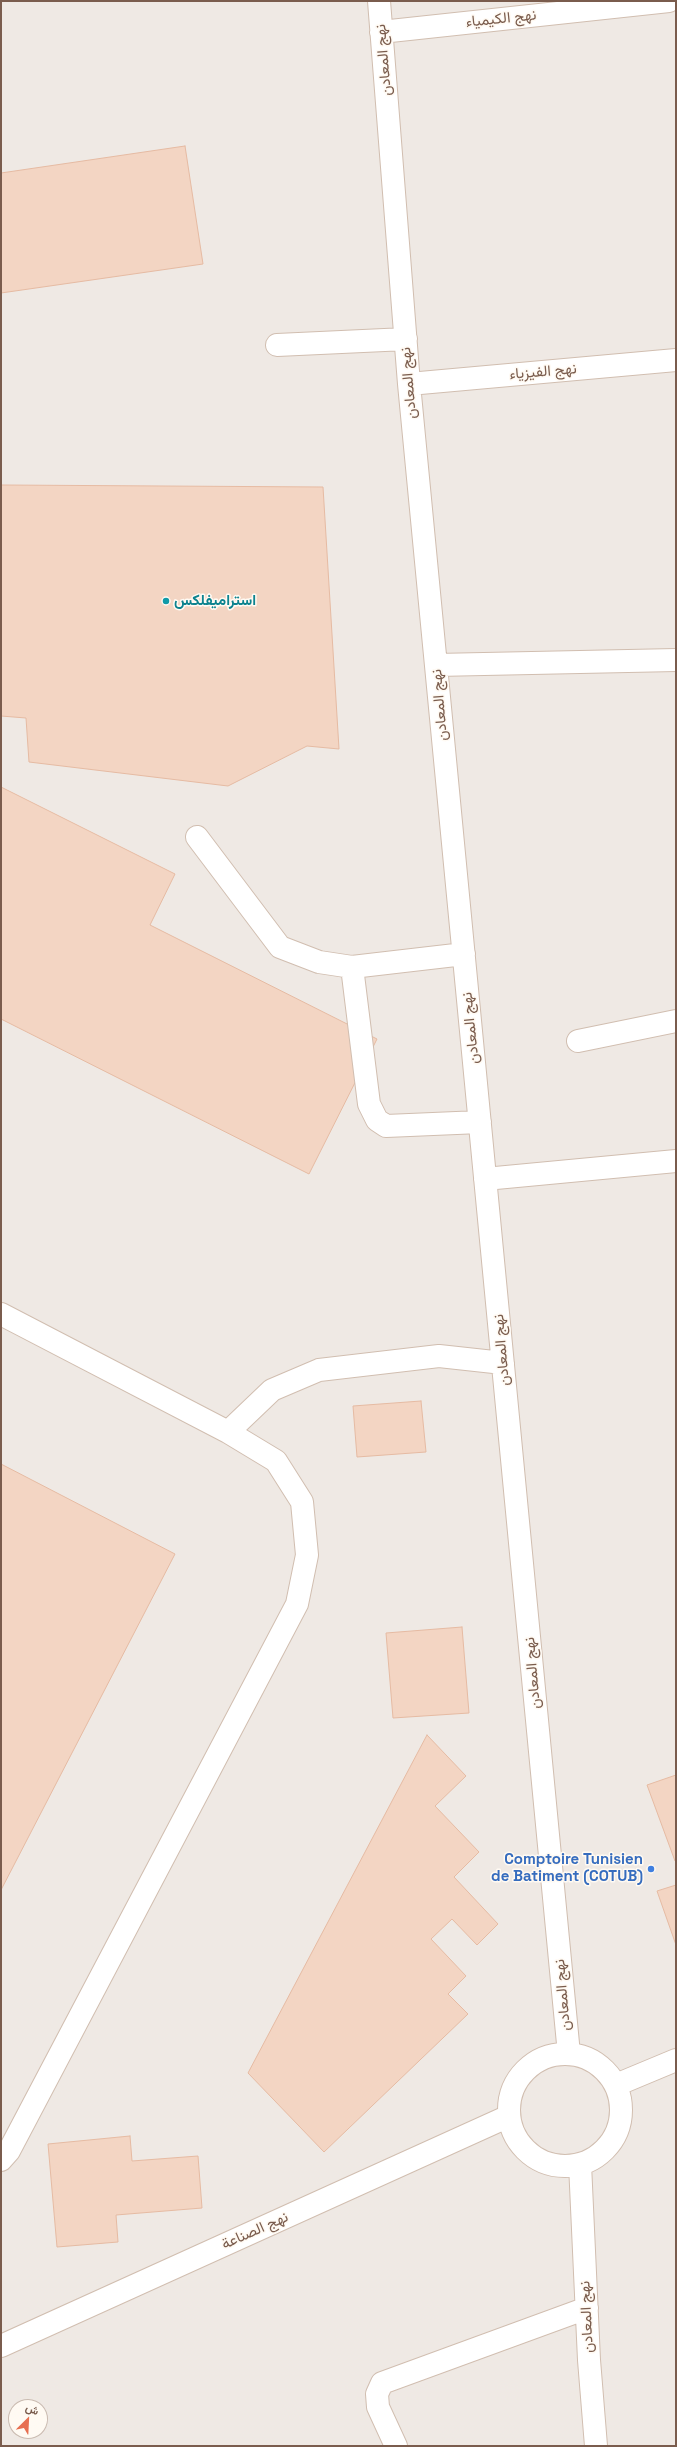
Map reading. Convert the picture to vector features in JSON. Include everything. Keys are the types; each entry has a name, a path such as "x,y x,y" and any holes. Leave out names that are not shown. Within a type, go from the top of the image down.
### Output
{"street":[{"name":"نهج المعادن","path":"379,1 409,384 569,2054"},
{"name":"نهج الكيمياء","path":"381,32 669,1"},
{"path":"277,345 406,339"},
{"name":"نهج الفيزياء","path":"409,384 676,360"},
{"path":"436,665 676,660"},
{"path":"197,837 280,947 319,962 352,967 464,954"},
{"path":"352,967 369,1104 377,1120 386,1126 480,1122"},
{"path":"578,1041 676,1021"},
{"path":"485,1179 676,1161"},
{"path":"1,1314 228,1432 276,1461 302,1502 307,1555 297,1604 9,2151 1,2160"},
{"path":"228,1432 272,1390 319,1370 439,1356 503,1363"},
{"path":"569,2054 588,2058 604,2069 616,2085 622,2113 617,2132 606,2149 580,2164 561,2166 542,2161 527,2151 515,2136 509,2116 509,2107 514,2086 533,2063 551,2055 569,2054"},
{"path":"616,2085 676,2060"},
{"name":"نهج الصناعة","path":"1,2346 509,2116"},
{"name":"نهج المعادن","path":"580,2164 596,2446"},
{"path":"396,2446 378,2407 377,2394 382,2383 587,2308"}],"shaded area":[{"path":"1,1 676,1 676,2446 1,2446"}],"building":[{"path":"185,146 203,264 1,293 1,173"},
{"name":"استراميفلكس","path":"1,485 323,487 339,749 307,746 228,786 29,762 26,718 1,716"},
{"path":"1,787 175,874 150,925 377,1039 309,1174 1,1019"},
{"path":"421,1401 426,1452 357,1457 353,1406"},
{"path":"1,1464 175,1554 1,1890"},
{"path":"462,1627 469,1713 393,1718 386,1633"},
{"path":"427,1735 466,1776 435,1806 479,1852 454,1877 498,1924 477,1945 452,1919 431,1939 466,1976 448,1994 468,2014 324,2152 248,2073"},
{"path":"676,1775 676,1861 675,1861 647,1785"},
{"path":"676,1885 676,1945 657,1891"},
{"path":"130,2136 132,2161 198,2156 202,2208 116,2215 118,2242 57,2247 48,2144"}],"place":[{"name":"استراميفلكس","path":"166,601"},
{"name":"Comptoire Tunisien de Batiment (COTUB)","path":"651,1869"}]}
